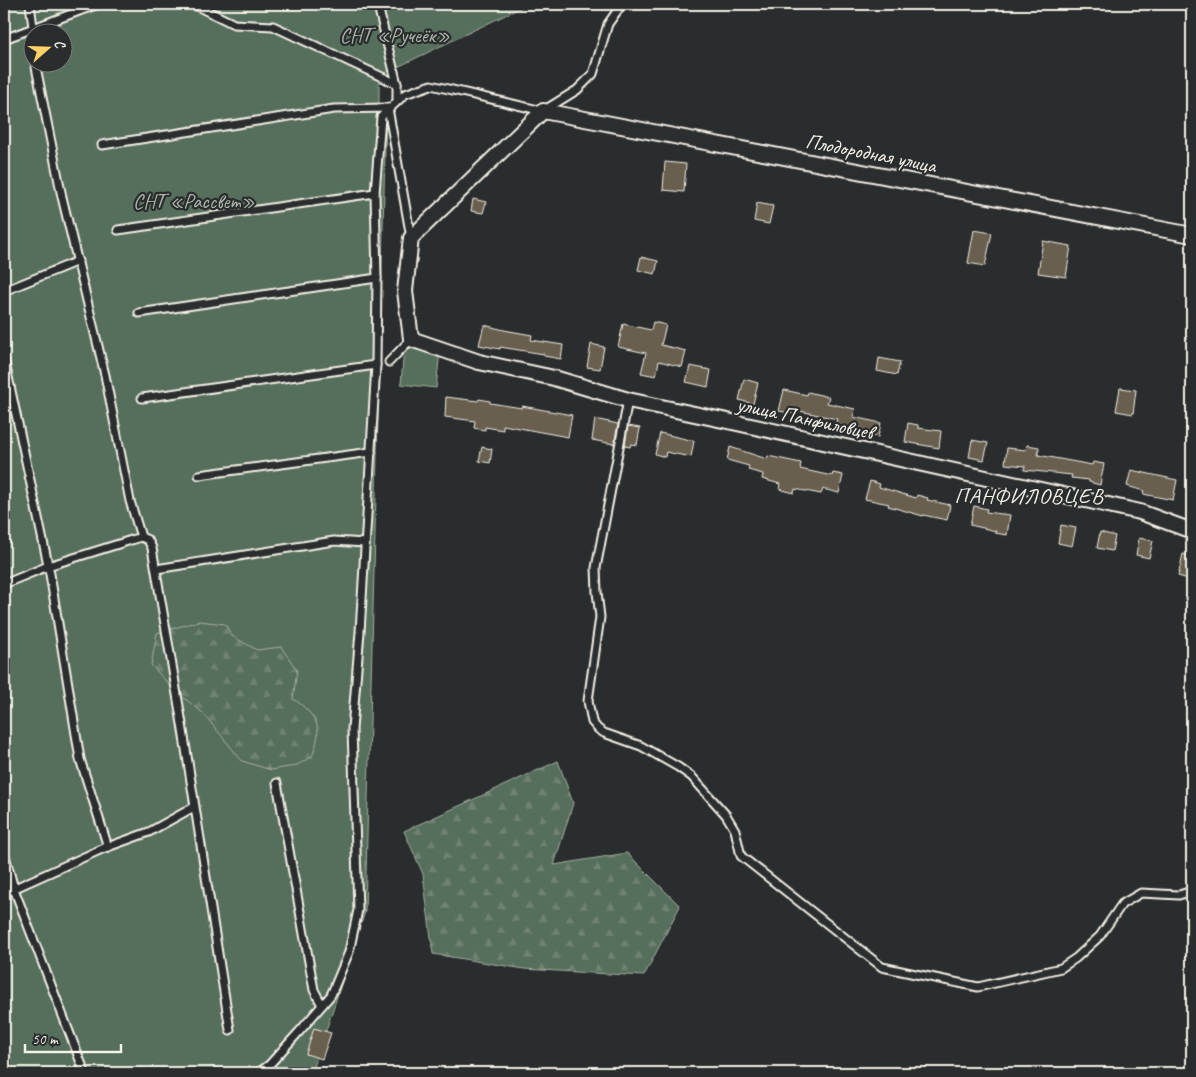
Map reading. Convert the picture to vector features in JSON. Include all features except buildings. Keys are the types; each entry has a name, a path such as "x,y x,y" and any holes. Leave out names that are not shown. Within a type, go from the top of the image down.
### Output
{"street":[{"name":"Плодородная улица","path":"543,111 1192,235"},
{"path":"410,339 405,291 411,238 543,111"},
{"name":"улица Панфиловцев","path":"410,339 479,362 554,378 628,400 1140,512 1192,531"}],"lane":[{"path":"30,4 32,22"},
{"path":"47,22 98,4"},
{"path":"193,4 234,24 273,26 397,84"},
{"path":"258,1073 275,1058 331,994 349,952 358,910 352,729 376,365 377,278 375,193 381,117 396,100 405,94 430,85 543,111 577,90 593,74 608,24 622,4"},
{"path":"378,5 397,84 396,100"},
{"path":"4,39 22,32"},
{"path":"37,72 62,197 105,375 130,501 141,537"},
{"path":"102,145 334,109 388,108"},
{"path":"388,108 411,238"},
{"path":"118,230 375,193"},
{"path":"4,291 78,261"},
{"path":"138,312 377,278"},
{"path":"389,362 410,339"},
{"path":"4,358 48,566 80,759 108,847"},
{"path":"142,398 376,365"},
{"path":"628,400 596,568 596,592 600,616 588,701 592,722 604,733 641,746 692,777 726,815 735,830 741,856 882,967 978,987 1061,968 1076,958 1100,936 1122,904 1141,893 1179,895 1192,891"},
{"path":"199,475 371,452"},
{"path":"4,584 48,566 141,537 148,540 152,548 178,697 230,1030"},
{"path":"156,569 334,541 365,542"},
{"path":"277,783 314,990 322,1005"},
{"path":"4,893 108,847 149,832 194,807"},
{"path":"4,852 14,889 85,1073"}],"green space":[{"name":"СНТ «Рассвет»","path":"4,4 528,4 379,76 379,103 386,114 365,912 312,1073 4,1073"},
{"path":"404,348 440,351 436,388 401,384"},
{"path":"199,621 225,624 232,636 257,650 281,647 297,670 293,699 307,710 317,725 318,737 312,757 295,766 271,770 242,761 203,713 175,691 151,665 157,633"},
{"path":"558,761 573,803 554,865 627,853 680,906 644,976 524,969 433,954 423,874 404,831"}],"district":[{"name":"ПАНФИЛОВЦЕВ","path":"1029,496"}],"park label":[{"name":"СНТ «Ручеёк»","path":"395,35"}]}
